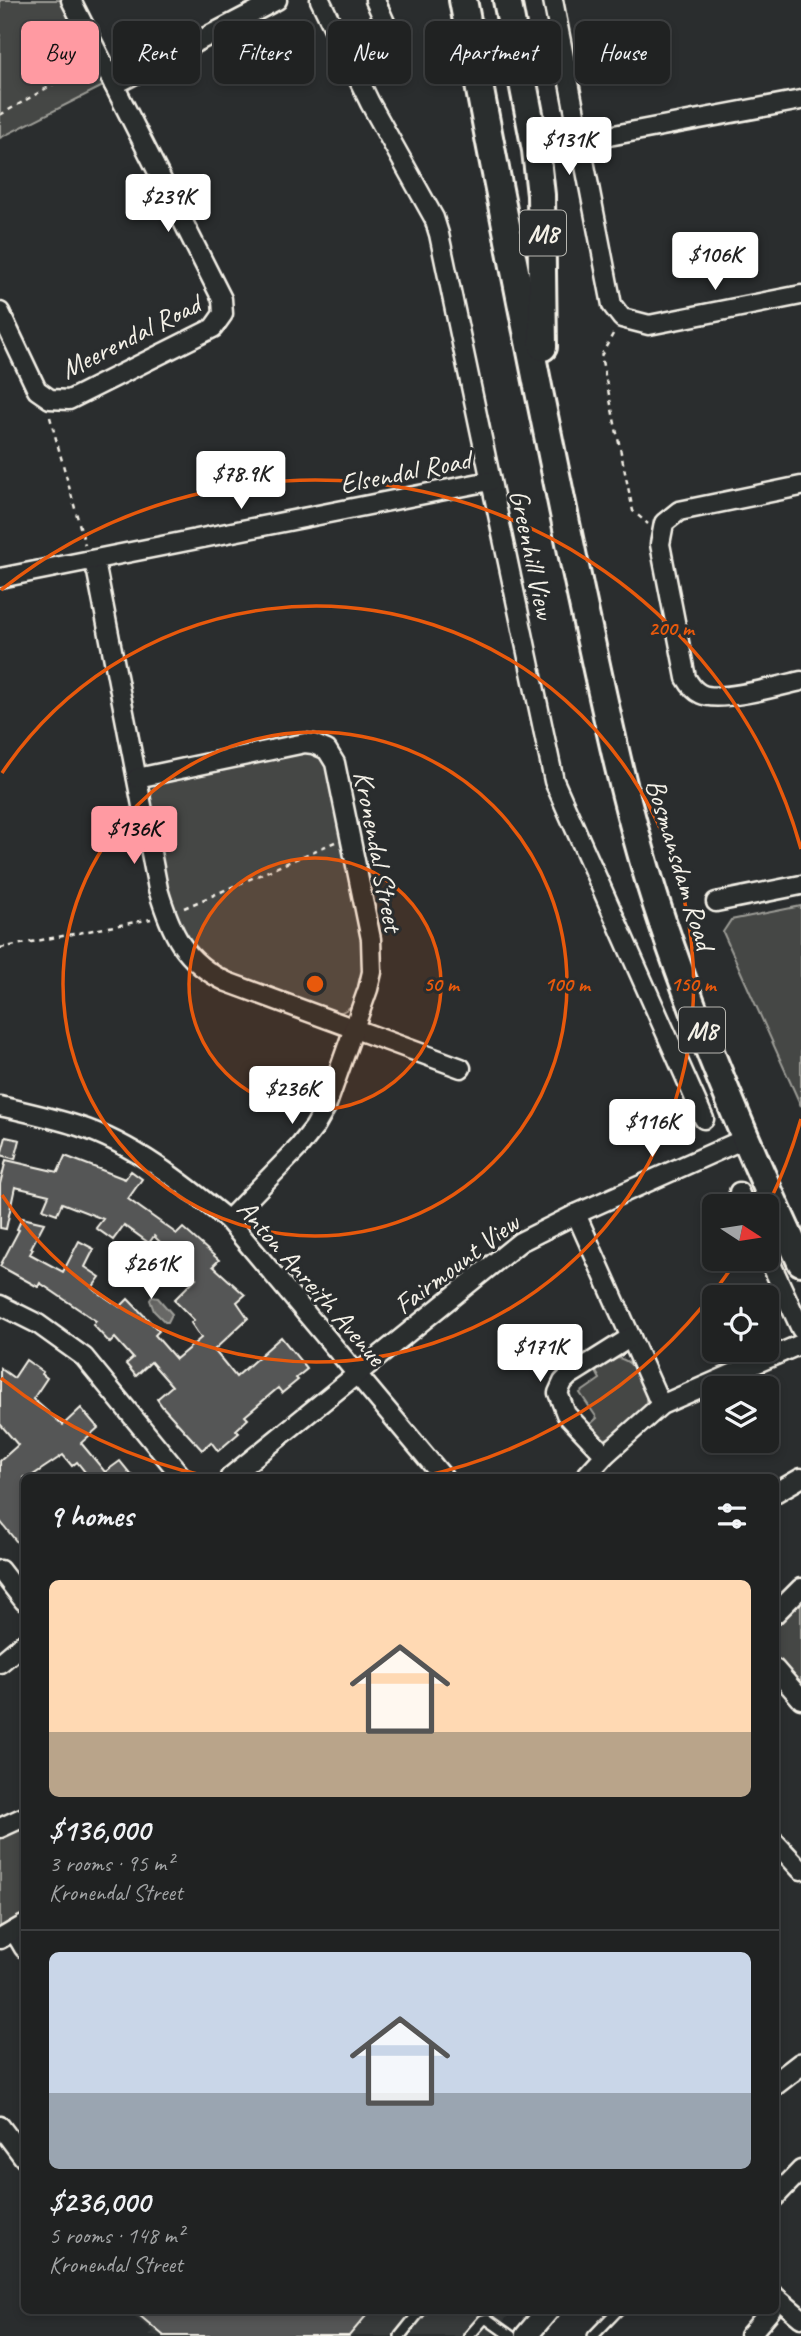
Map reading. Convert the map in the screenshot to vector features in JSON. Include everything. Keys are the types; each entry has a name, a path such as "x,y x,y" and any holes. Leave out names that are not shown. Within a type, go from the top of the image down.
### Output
{"main road":[{"name":"Bosmansdam Road","path":"463,0 554,468 610,729 632,817 662,920 744,1139 801,1262"},
{"name":"Bosmansdam Road","path":"508,0 536,149 541,195 542,330 554,468"}],"street":[{"name":"Meerendal Road","path":"45,396 56,400 69,400 213,327 223,314 222,299 71,0"},
{"path":"114,85 277,0"},
{"name":"Greenhill View","path":"320,0 370,103 426,203 439,234 554,781 704,1119"},
{"path":"375,0 384,21"},
{"path":"553,0 612,305 626,320 656,324 801,295"},
{"path":"582,141 801,100"},
{"path":"0,312 37,390 45,396"},
{"name":"Elsendal Road","path":"0,578 490,481"},
{"path":"801,486 679,511 669,516 660,534 686,678 691,686 703,695 720,697 801,681"},
{"path":"92,560 97,572 158,889 166,916 181,946 193,961 208,973 461,1068"},
{"name":"Kronendal Street","path":"137,778 313,744 327,750 335,764 350,835 373,956 368,989 326,1107 314,1128 228,1220"},
{"path":"716,902 801,885"},
{"name":"Anton Anreith Avenue","path":"0,1105 80,1126 134,1152 187,1186 228,1220 440,1474"},
{"name":"Fairmount View","path":"234,1474 520,1242 744,1139"},
{"path":"576,1214 661,1405"},
{"path":"774,1271 801,1329"},
{"path":"0,1305 38,1324 84,1356 180,1474"},
{"path":"605,1455 566,1414 558,1393 563,1381 569,1376 631,1337"},
{"path":"587,1474 661,1405 801,1344"},
{"path":"779,1491 801,1478"},
{"path":"0,1570 21,1597"},
{"path":"779,1610 801,1588"},
{"path":"0,1663 21,1646"},
{"path":"779,1674 801,1699"},
{"path":"0,1828 21,1818"},
{"path":"779,1846 801,1870"},
{"path":"779,2081 801,2064"},
{"path":"0,2126 21,2154"},
{"path":"779,2193 801,2170"},
{"path":"779,2305 801,2318"},
{"path":"526,2336 545,2314"},
{"path":"749,2336 766,2314"}],"lane":[{"path":"400,2336 418,2314"},
{"path":"593,2336 614,2314"},
{"path":"469,2336 487,2319 511,2336"}],"path":[{"path":"0,115 100,58"},
{"path":"626,320 601,356 633,511 660,534"},
{"path":"45,396 87,552 92,560"},
{"path":"0,948 166,916 350,835"}],"shaded area":[{"path":"0,0 63,0 74,21 21,21 21,84 99,84 99,69 107,84 0,138"},
{"path":"307,752 320,755 328,765 366,959 363,984 357,999 346,1010 338,1013 221,971 197,953 182,932 171,903 150,800 153,789 163,781"},
{"path":"801,906 801,1106 723,932 731,920"},
{"path":"152,1297 158,1298 172,1314 168,1322 154,1311 150,1300"},
{"path":"617,1358 630,1364 640,1377 645,1392 645,1407 613,1438 602,1439 587,1427 597,1418 580,1393 600,1379 594,1368"},
{"path":"801,1599 801,1686 779,1661 779,1621"},
{"path":"21,1828 21,1919 0,1926 0,1834"},
{"path":"132,2314 510,2314 491,2336 148,2336 152,2331"}],"building":[{"path":"6,1137 20,1140 15,1159 1,1155"},
{"path":"65,1156 125,1179 131,1171 142,1179 128,1199 177,1234 183,1228 219,1260 213,1266 245,1295 237,1302 248,1318 214,1350 236,1377 281,1337 307,1369 282,1393 278,1388 245,1416 248,1419 236,1430 239,1433 218,1451 211,1442 202,1450 162,1406 157,1399 172,1386 151,1362 136,1376 126,1364 133,1358 115,1338 110,1343 93,1325 96,1321 40,1283 38,1287 0,1266 19,1230 17,1229 22,1218 44,1223 30,1254 63,1272 79,1241 94,1249 85,1267 100,1277 92,1288 120,1307 128,1299 159,1331 155,1335 176,1359 201,1338 191,1323 194,1320 174,1300 196,1278 154,1236 149,1243 124,1225 113,1240 96,1228 103,1219 62,1203 57,1214 43,1209 49,1195 15,1187 6,1229 0,1228 0,1184 6,1160 58,1172"},
{"path":"26,1360 43,1372 47,1378 33,1399 63,1425 81,1408 98,1428 81,1443 105,1472 120,1461 131,1474 87,1474 77,1462 72,1466 63,1455 34,1474 21,1474 21,1547 0,1521 0,1461 18,1445 0,1424 0,1368 14,1378"},
{"path":"138,2314 368,2314 349,2336 164,2336"}]}
